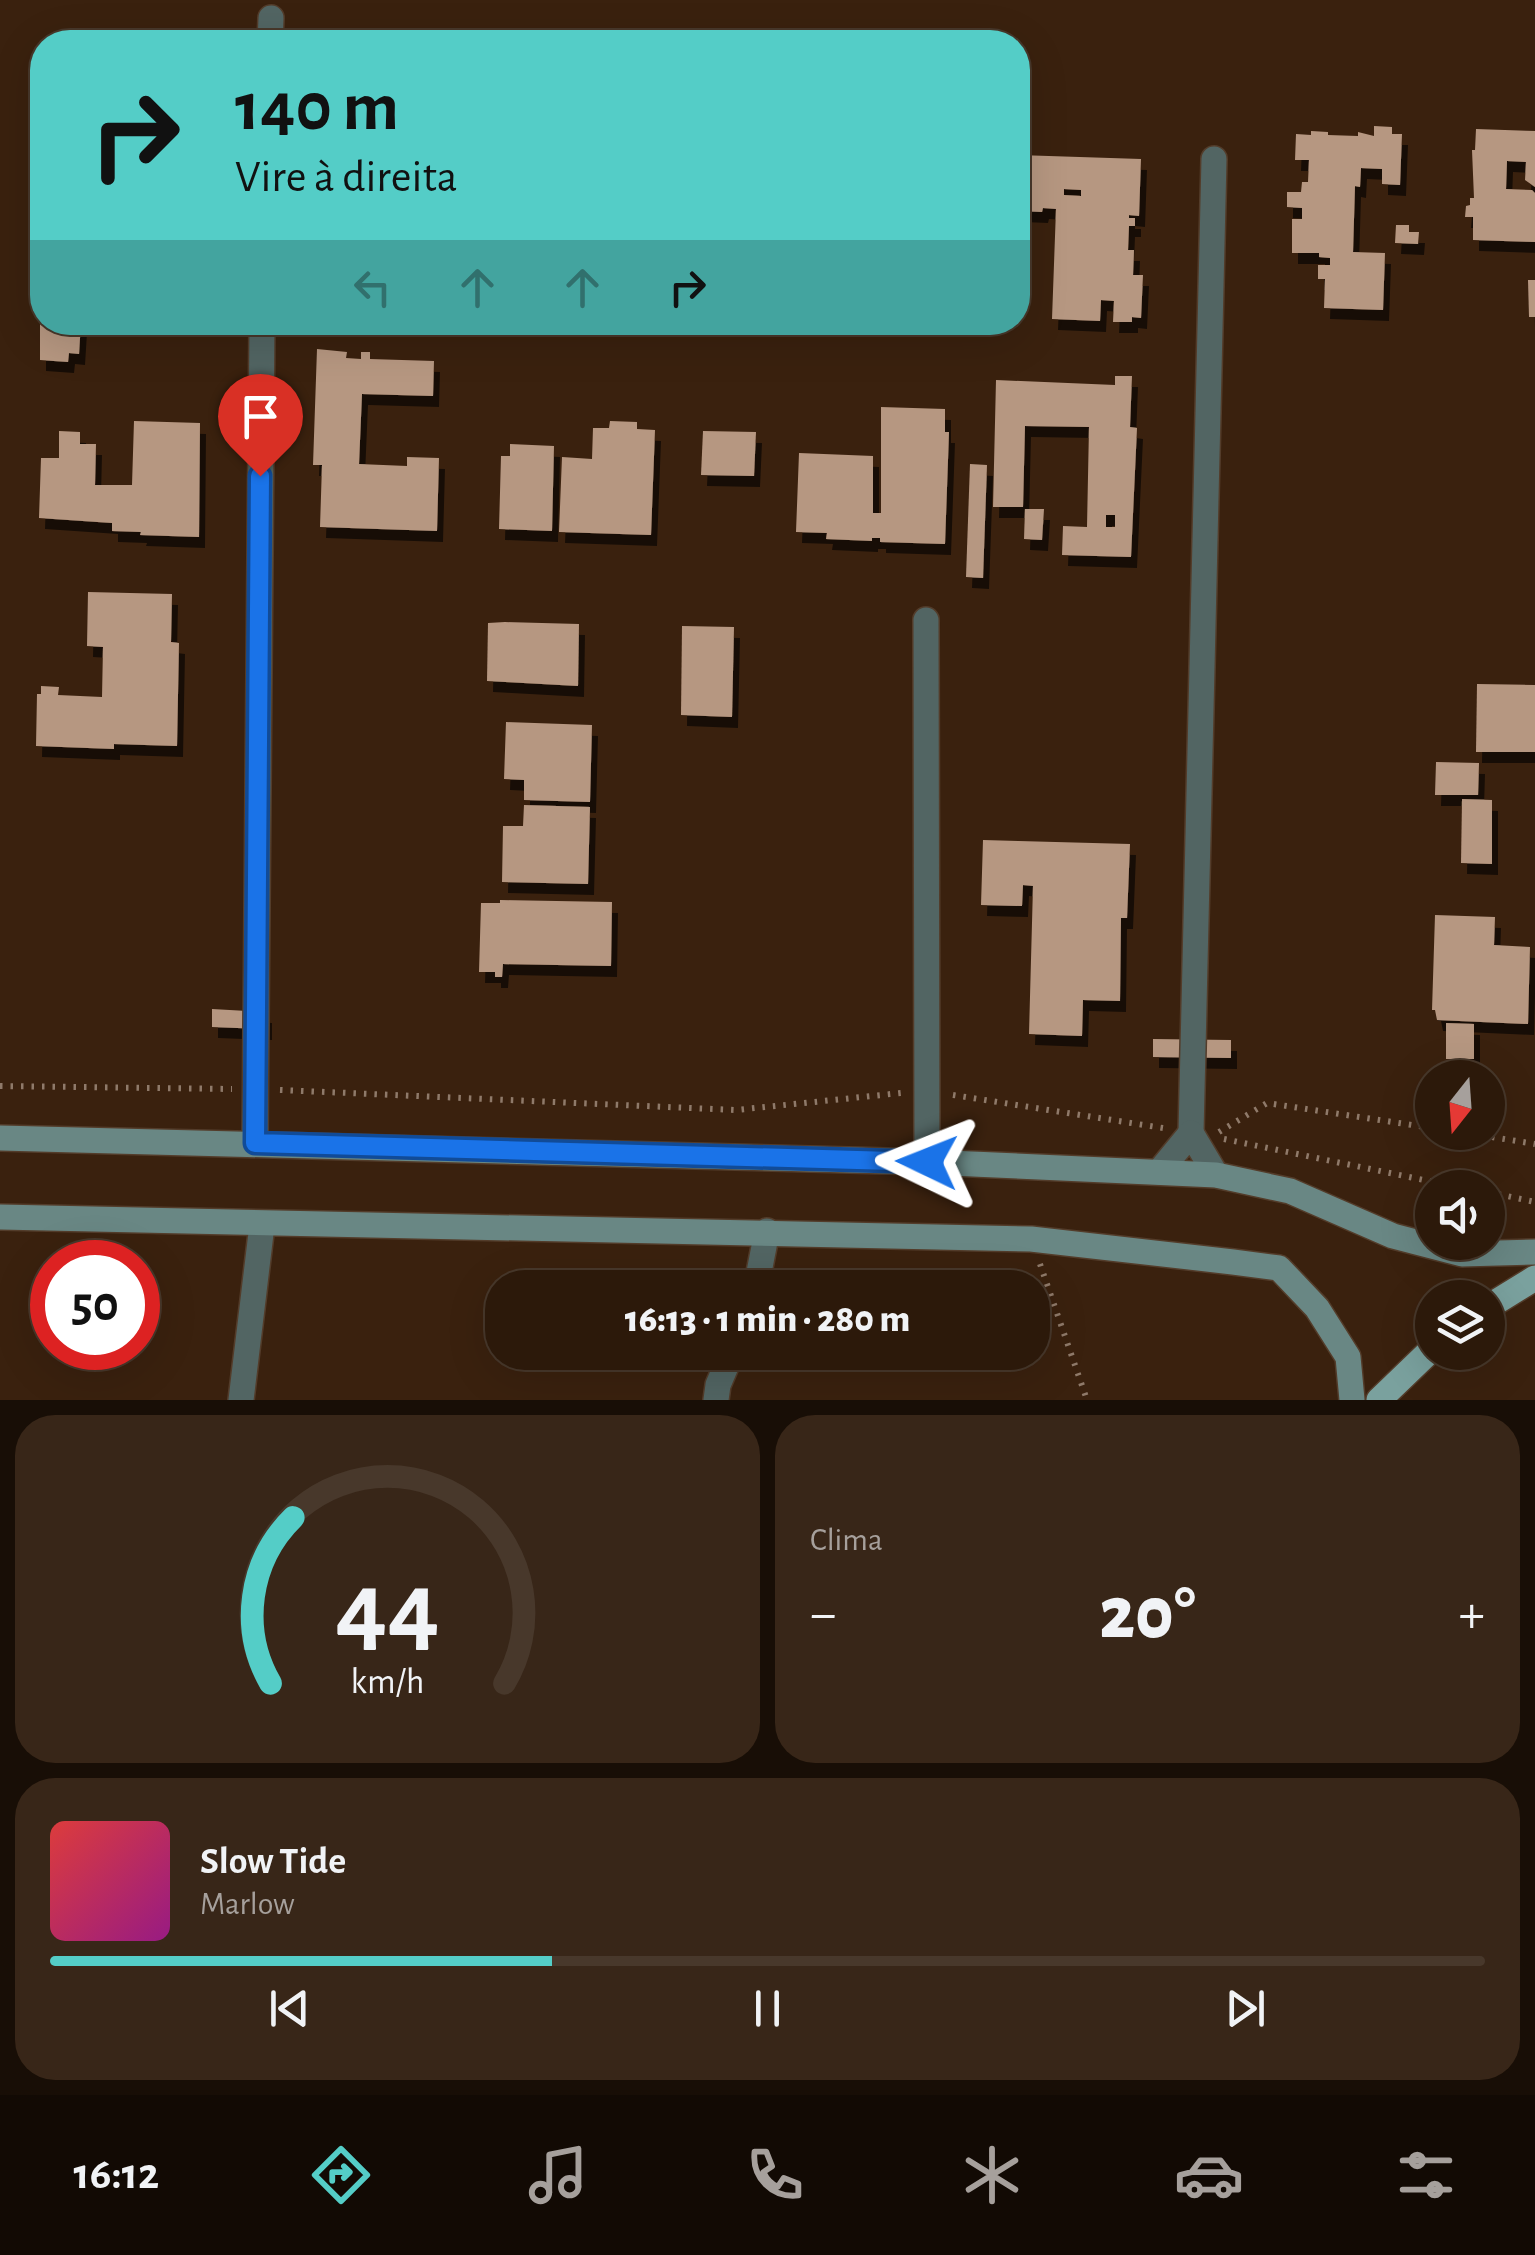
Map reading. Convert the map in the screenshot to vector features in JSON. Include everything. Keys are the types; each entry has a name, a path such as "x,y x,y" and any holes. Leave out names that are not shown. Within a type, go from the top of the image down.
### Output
{"main road":[{"path":"0,1138 927,1162 1216,1174 1290,1191 1393,1236 1462,1254 1535,1252"},
{"path":"0,1217 262,1225 767,1231 1031,1240 1280,1268 1317,1308 1348,1357 1352,1400"},
{"path":"1505,1296 1535,1278"},
{"path":"1379,1400 1415,1365"}],"street":[{"path":"1214,159 1201,1135 1216,1174"},
{"path":"255,1143 262,335"},
{"path":"926,620 927,1162"},
{"path":"1160,1172 1201,1135"},
{"path":"240,1400 262,1225"},
{"path":"759,1270 767,1231"},
{"path":"716,1400 724,1370"}],"path":[{"path":"0,1086 254,1089 736,1110 927,1091 1201,1135 1415,1178"},
{"path":"1201,1135 1267,1103 1415,1125"},
{"path":"1505,1139 1535,1144"},
{"path":"1505,1196 1535,1202"},
{"path":"1031,1240 1087,1400"}],"building":[{"path":"1374,126 1392,127 1392,134 1402,134 1400,185 1382,184 1382,169 1361,168 1360,187 1355,186 1353,252 1385,253 1383,310 1324,308 1325,279 1318,279 1318,265 1330,265 1330,258 1319,257 1319,253 1292,253 1292,219 1302,219 1302,208 1287,207 1287,192 1301,192 1302,182 1308,182 1309,160 1295,160 1296,134 1311,135 1311,131 1358,136 1358,132 1374,136"},
{"path":"1476,129 1535,131 1535,187 1525,180 1526,162 1507,161 1506,189 1535,193 1535,242 1473,240 1473,217 1465,217 1466,206 1474,198 1472,150"},
{"path":"1030,155 1141,159 1139,216 1129,215 1135,218 1135,226 1129,226 1128,250 1134,250 1133,275 1143,275 1141,318 1113,322 1114,301 1101,300 1100,321 1052,319 1056,209 1043,208 1042,212 1030,212","holes":["1064,189 1081,190 1081,196 1064,195"]},
{"path":"1396,225 1409,225 1409,232 1419,232 1418,244 1395,243"},
{"path":"1528,280 1535,280 1535,317 1529,317"},
{"path":"40,335 80,335 79,354 69,353 68,362 40,360"},
{"path":"317,349 347,352 346,358 361,359 361,352 370,352 370,359 434,361 433,396 362,394 359,464 407,466 407,457 439,458 437,531 320,527 322,465 313,465"},
{"path":"1115,376 1132,376 1130,427 1137,428 1131,557 1062,555 1063,526 1087,527 1089,427 1025,426 1023,507 993,507 996,380 1115,385","holes":["1106,515 1115,515 1115,527 1106,527"]},
{"path":"881,407 945,409 945,432 949,432 945,544 880,542 880,538 826,539 827,533 796,532 799,453 873,456 873,513 881,513"},
{"path":"134,421 200,423 199,537 140,535 141,532 112,531 112,523 39,518 41,458 59,458 59,431 80,432 80,444 96,444 95,485 132,485"},
{"path":"610,421 637,422 637,429 655,430 651,535 559,532 562,457 592,459 593,428 609,428"},
{"path":"703,431 756,432 754,476 701,475"},
{"path":"510,444 554,446 552,531 499,529 501,456 510,456"},
{"path":"970,464 987,465 983,578 966,577"},
{"path":"1025,509 1044,509 1042,540 1024,539"},
{"path":"88,592 172,594 171,642 179,643 177,746 36,746 37,694 41,694 41,686 59,687 58,695 102,697 103,647 87,646"},
{"path":"488,623 579,624 578,686 487,681"},
{"path":"682,626 734,627 732,717 681,715"},
{"path":"1477,684 1535,685 1535,752 1476,752"},
{"path":"506,722 592,725 590,802 524,800 524,780 504,779"},
{"path":"1436,762 1479,763 1478,795 1435,795"},
{"path":"1462,799 1492,800 1492,864 1461,863"},
{"path":"524,805 590,807 588,884 502,882 503,826 523,826"},
{"path":"983,840 1130,844 1127,918 1121,918 1120,1001 1083,1000 1082,1036 1029,1034 1033,886 1023,885 1022,906 981,905"},
{"path":"612,902 611,966 503,964 502,977 495,977 495,972 479,972 481,903"},
{"path":"1435,915 1495,917 1494,945 1530,947 1528,1024 1437,1020 1432,1010"},
{"path":"212,1009 266,1012 266,1029 212,1027"},
{"path":"1446,1023 1474,1024 1474,1059 1446,1059"},
{"path":"1153,1039 1231,1040 1231,1058 1153,1057"}],"route":[{"path":"260,476 255,1143 927,1162"}]}
